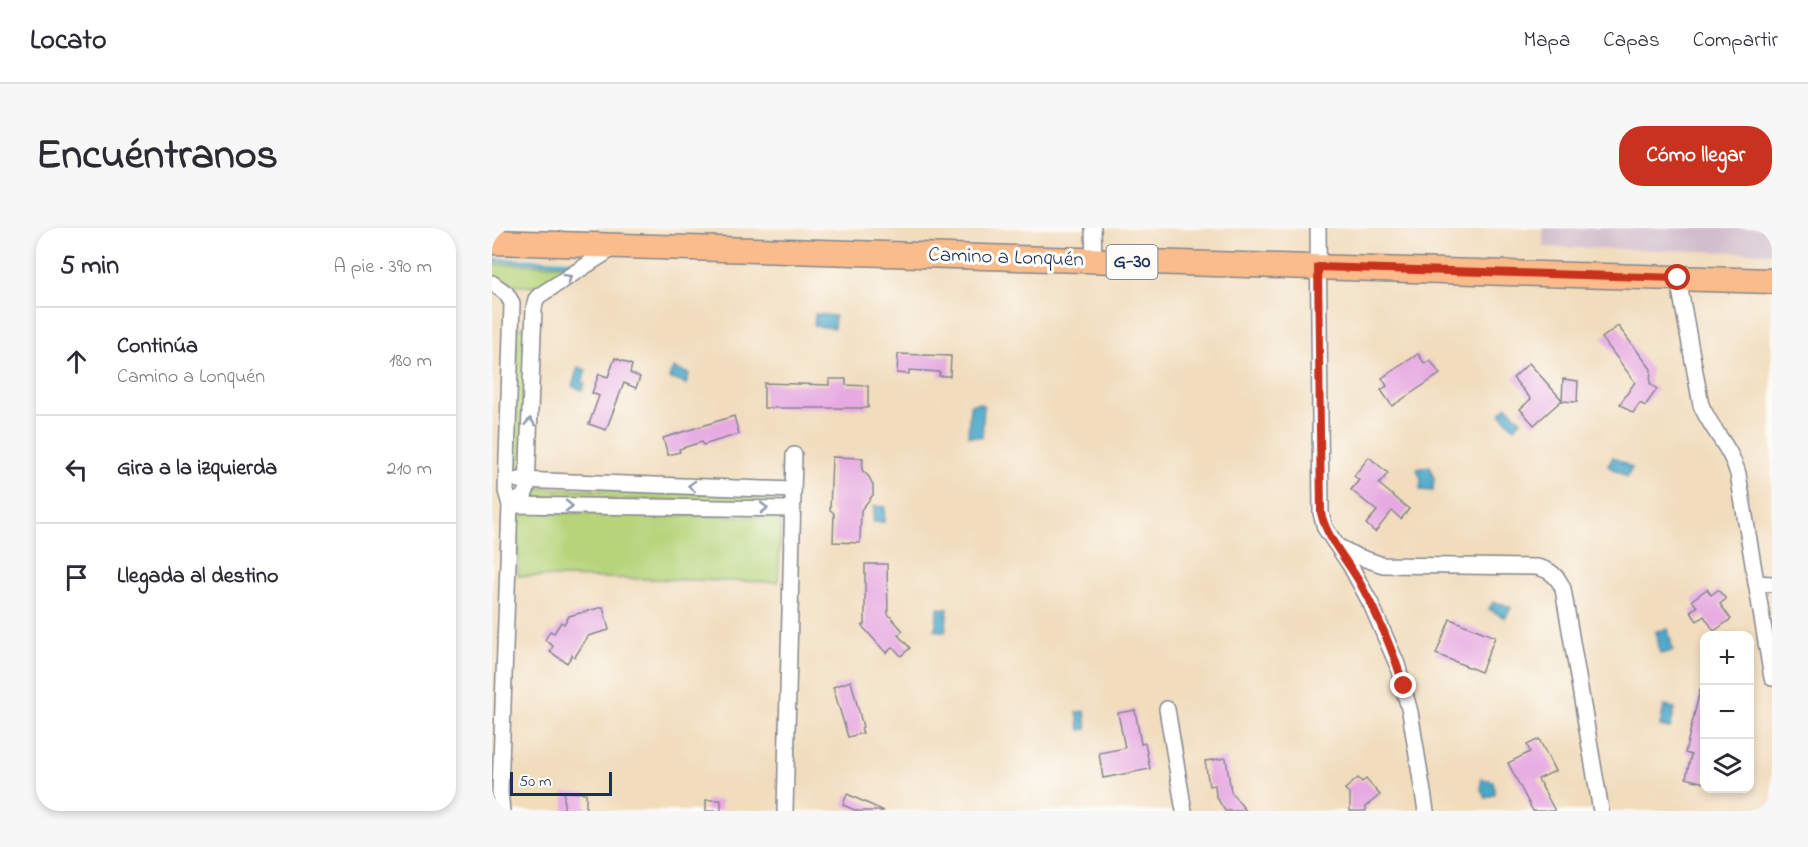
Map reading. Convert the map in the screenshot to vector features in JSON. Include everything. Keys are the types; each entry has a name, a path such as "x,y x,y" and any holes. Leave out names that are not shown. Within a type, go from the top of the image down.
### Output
{"main road":[{"name":"Camino a Lonquén","path":"492,242 1772,281"}],"street":[{"path":"1093,228 1094,260"},
{"path":"1318,228 1320,504 1325,528 1364,590 1397,664 1410,712 1426,811"},
{"path":"510,505 524,496 528,481 536,299 616,245"},
{"path":"1678,278 1701,405 1709,422 1732,457 1738,474 1772,678"},
{"path":"492,283 513,296 540,295"},
{"path":"502,811 500,792 510,505 506,480 512,316 512,303 506,293"},
{"path":"785,811 794,456"},
{"path":"506,480 793,490"},
{"path":"510,505 792,508"},
{"path":"1336,544 1356,556 1383,565 1536,567 1555,576 1563,590 1601,811"},
{"path":"1756,583 1772,584"},
{"path":"1167,709 1184,811"}],"shaded area":[{"path":"1543,228 1772,228 1772,253 1543,247"}],"green space":[{"path":"492,264 574,265 549,283 525,286 492,277"},
{"path":"516,328 528,328 522,470 518,473 513,472"},
{"path":"539,488 774,495 776,503 537,498 535,494"},
{"path":"526,512 773,517 778,519 781,525 778,582 518,576 517,522"}],"water":[{"path":"815,314 835,316 834,328 814,326"},
{"path":"578,367 586,370 582,390 572,386"},
{"path":"673,368 689,374 686,384 669,378"},
{"path":"978,403 984,406 982,437 968,436 970,405"},
{"path":"1507,406 1521,421 1514,428 1500,413"},
{"path":"1613,457 1632,468 1627,477 1608,466"},
{"path":"1430,466 1434,478 1433,491 1420,490 1421,479 1417,469"},
{"path":"874,506 885,507 884,522 873,522"},
{"path":"1493,602 1511,608 1505,618 1489,609"},
{"path":"938,608 948,609 945,632 935,630"},
{"path":"1668,629 1673,651 1660,654 1656,631"},
{"path":"1664,706 1675,708 1670,728 1660,726"},
{"path":"1085,711 1087,729 1080,730 1077,712"},
{"path":"1481,779 1493,781 1495,794 1486,798 1481,790"}],"building":[{"path":"1618,326 1651,369 1650,384 1657,389 1645,406 1640,403 1633,413 1620,404 1635,382 1602,338"},
{"path":"898,354 951,356 950,376 939,376 940,372 909,370 909,374 897,373"},
{"path":"1418,354 1425,364 1430,360 1440,374 1392,406 1381,390 1387,386 1382,378"},
{"path":"615,358 632,365 630,373 640,377 636,388 624,383 606,430 589,424 599,396 592,393 599,374 608,377"},
{"path":"1529,363 1562,400 1534,425 1520,409 1531,399 1513,378"},
{"path":"829,379 846,379 846,385 868,386 868,408 764,408 764,383 829,385"},
{"path":"1563,379 1578,381 1577,402 1562,401"},
{"path":"734,416 739,434 703,445 702,442 668,455 663,438"},
{"path":"832,457 863,458 862,470 873,485 873,495 861,510 860,543 833,542 834,513 830,510"},
{"path":"1369,457 1388,473 1379,484 1409,509 1401,519 1392,511 1375,532 1366,524 1377,511 1351,490 1359,480 1354,476"},
{"path":"865,564 887,564 888,614 903,631 898,635 910,648 901,656 893,647 886,653 862,626 865,624"},
{"path":"1707,589 1711,595 1718,590 1726,599 1720,604 1731,619 1714,631 1704,616 1697,621 1690,611 1697,607 1692,600"},
{"path":"603,607 609,630 588,636 575,657 572,655 567,663 550,652 553,646 545,640 550,631 554,633 561,622 564,624 569,616"},
{"path":"1450,619 1495,637 1481,672 1436,654"},
{"path":"851,681 863,733 848,737 833,687"},
{"path":"1700,690 1700,782 1686,778 1691,755 1685,753"},
{"path":"1135,710 1141,744 1145,743 1150,769 1103,778 1099,753 1125,748 1118,713"},
{"path":"1539,739 1555,771 1538,779 1555,811 1533,811 1508,763 1530,752 1527,745"},
{"path":"1226,758 1231,792 1246,811 1225,811 1216,796 1215,785 1209,786 1205,761"},
{"path":"1358,778 1362,782 1366,779 1380,795 1366,806 1366,811 1350,811 1350,795 1345,789"},
{"path":"564,792 586,793 586,811 564,811"},
{"path":"847,794 884,811 857,811 843,805"},
{"path":"706,800 721,800 721,811 706,811"}],"waterway":[{"path":"492,260 576,262"}],"route":[{"path":"1404,686 1371,604 1350,565 1325,528 1321,513 1318,267 1678,278"}]}
